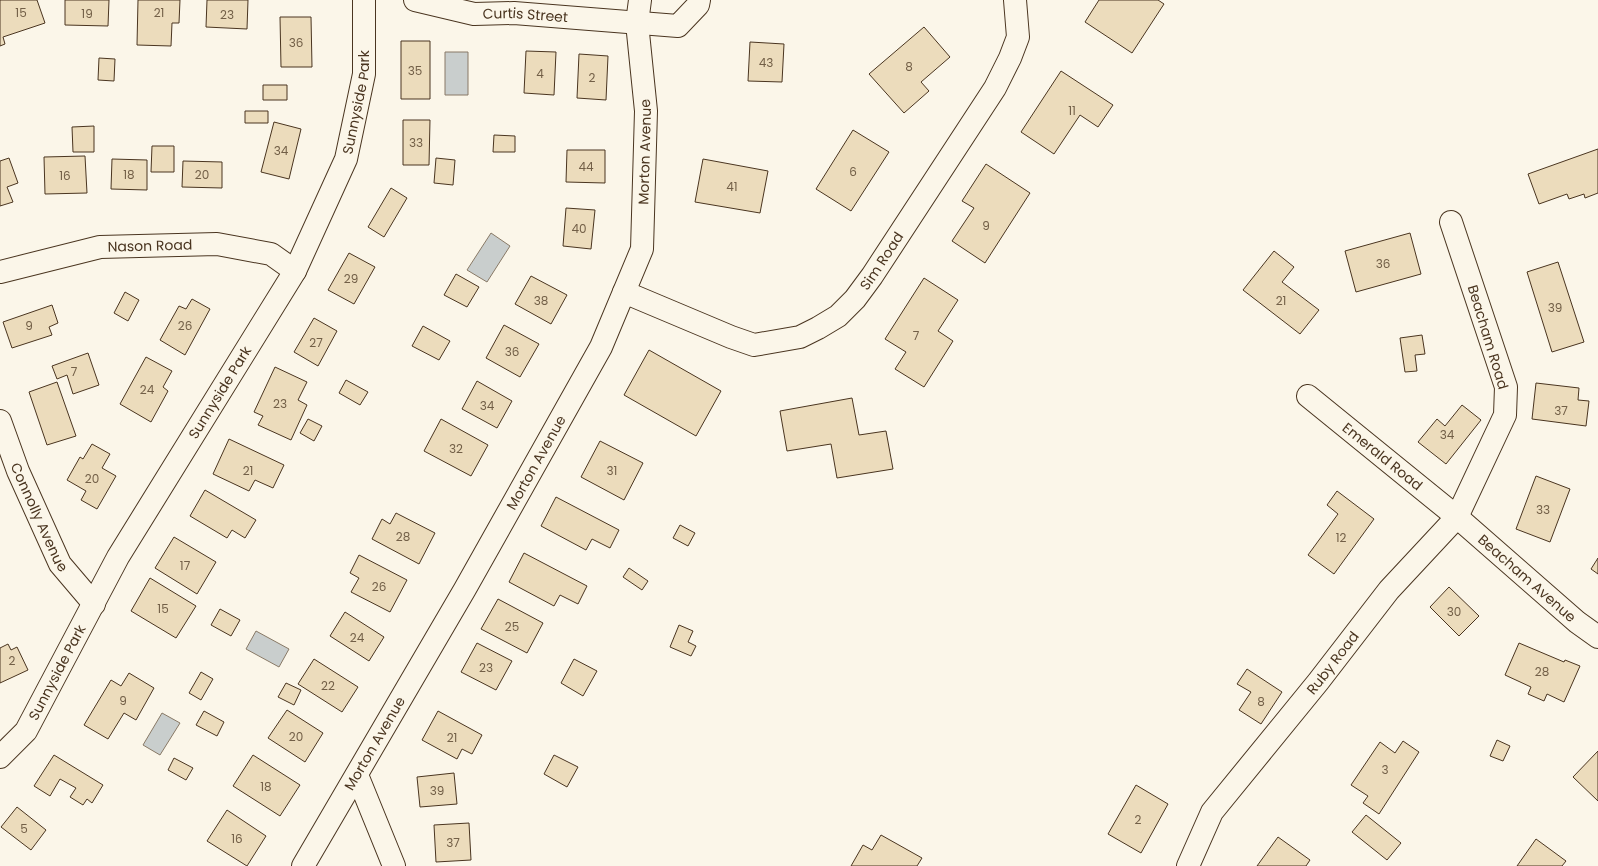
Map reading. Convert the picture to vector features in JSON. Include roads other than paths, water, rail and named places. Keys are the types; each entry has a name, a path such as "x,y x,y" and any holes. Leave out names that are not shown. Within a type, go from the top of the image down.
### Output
{"street":[{"name":"Sunnyside Park","path":"0,757 26,731 118,557 295,271 346,159 364,74 364,0"},
{"name":"Curtis Street","path":"415,0 474,14 514,13 678,26 698,5 699,0"},
{"name":"Morton Avenue","path":"303,866 465,589 601,347 642,248 646,111 637,23 640,0"},
{"name":"Sim Road","path":"624,292 730,337 754,345 800,337 838,316 855,299 872,276 995,88 1010,58 1018,37 1015,0"},
{"name":"Beacham Road","path":"1452,222 1506,387 1505,415 1457,517"},
{"name":"Nason Road","path":"0,272 100,247 217,244 271,254 295,271"},
{"name":"Emerald Road","path":"1308,396 1457,517"},
{"name":"Connolly Avenue","path":"0,421 18,471 60,564 94,604"},
{"name":"Beacham Avenue","path":"1457,517 1576,622 1598,637"},
{"name":"Ruby Road","path":"1188,866 1212,812 1318,682 1389,590 1457,517"},
{"path":"357,775 394,866"}]}
